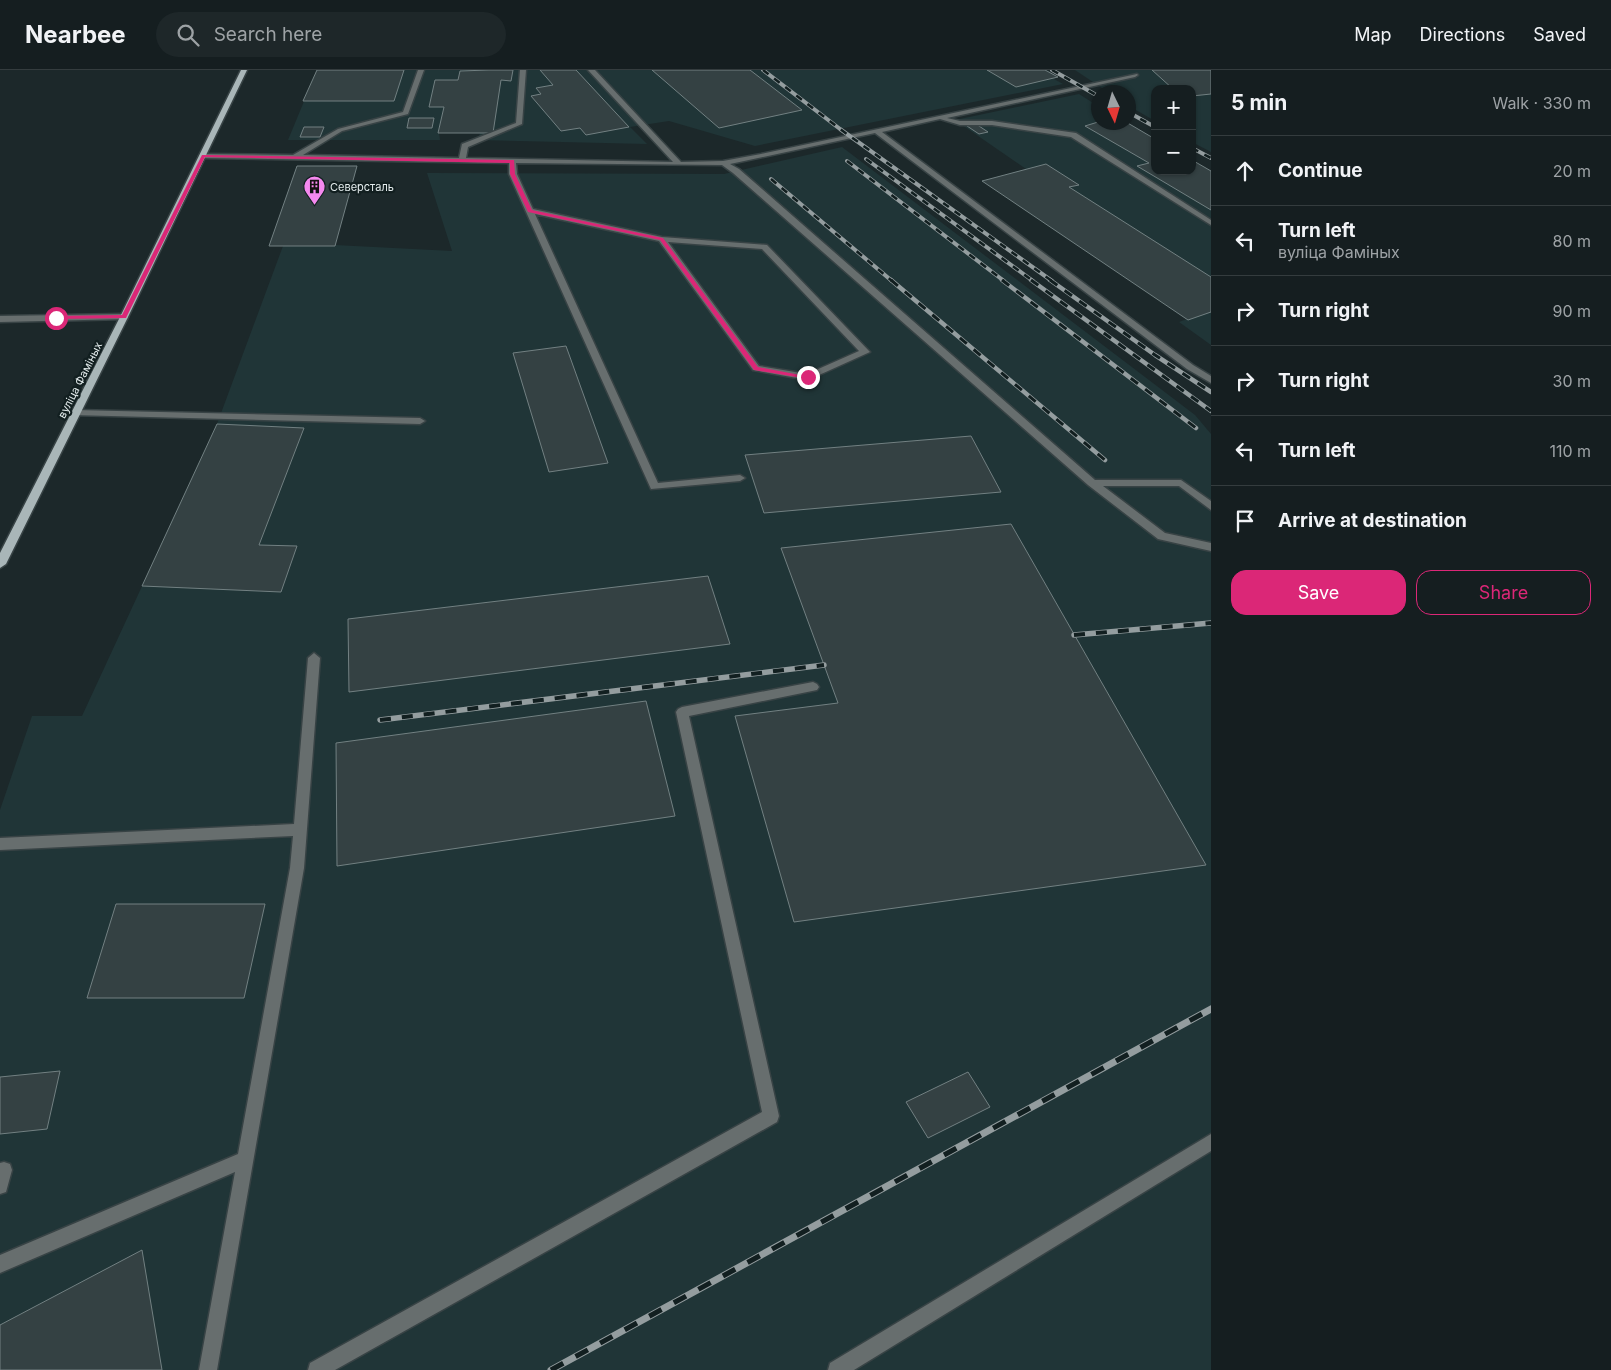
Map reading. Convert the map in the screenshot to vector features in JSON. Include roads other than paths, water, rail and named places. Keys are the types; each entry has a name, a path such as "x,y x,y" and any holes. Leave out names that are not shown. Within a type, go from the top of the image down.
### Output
{"main road":[{"name":"вуліца Фаміных","path":"0,564 124,317 244,70"}],"street":[{"path":"295,157 340,130 406,113 421,70"},
{"path":"462,160 466,146 519,124 523,70"},
{"path":"590,70 679,164"},
{"path":"203,156 679,164 723,162 878,132 1135,75 1126,70"},
{"path":"940,118 960,123 992,123 1073,135 1211,223"},
{"path":"878,132 1190,367 1211,380"},
{"path":"512,161 513,174 655,486 740,478"},
{"path":"723,162 736,171 1092,483 1162,536 1211,548"},
{"path":"530,211 662,239 764,247 865,352 808,377 756,368 662,239"},
{"path":"0,319 124,317"},
{"path":"75,413 420,421"},
{"path":"1092,483 1181,483 1211,506"},
{"path":"208,1370 297,868 314,658"},
{"path":"317,1370 771,1116 682,712 813,687"},
{"path":"0,844 300,830"},
{"path":"837,1370 1211,1142"},
{"path":"0,1264 245,1159"}],"railway":[{"path":"763,70 840,129 1052,281"},
{"path":"1052,70 1091,92"},
{"path":"1136,116 1151,125"},
{"path":"1196,150 1211,158"},
{"path":"866,159 1033,281"},
{"path":"847,161 1004,281"},
{"path":"771,179 892,281"},
{"path":"891,280 1105,460"},
{"path":"1002,280 1196,428"},
{"path":"1031,280 1211,411"},
{"path":"1050,280 1155,355 1211,392"},
{"path":"1074,635 1211,623"},
{"path":"380,720 824,665"},
{"path":"551,1370 1211,1009"}],"place":[{"name":"Северсталь","path":"314,206"}]}
